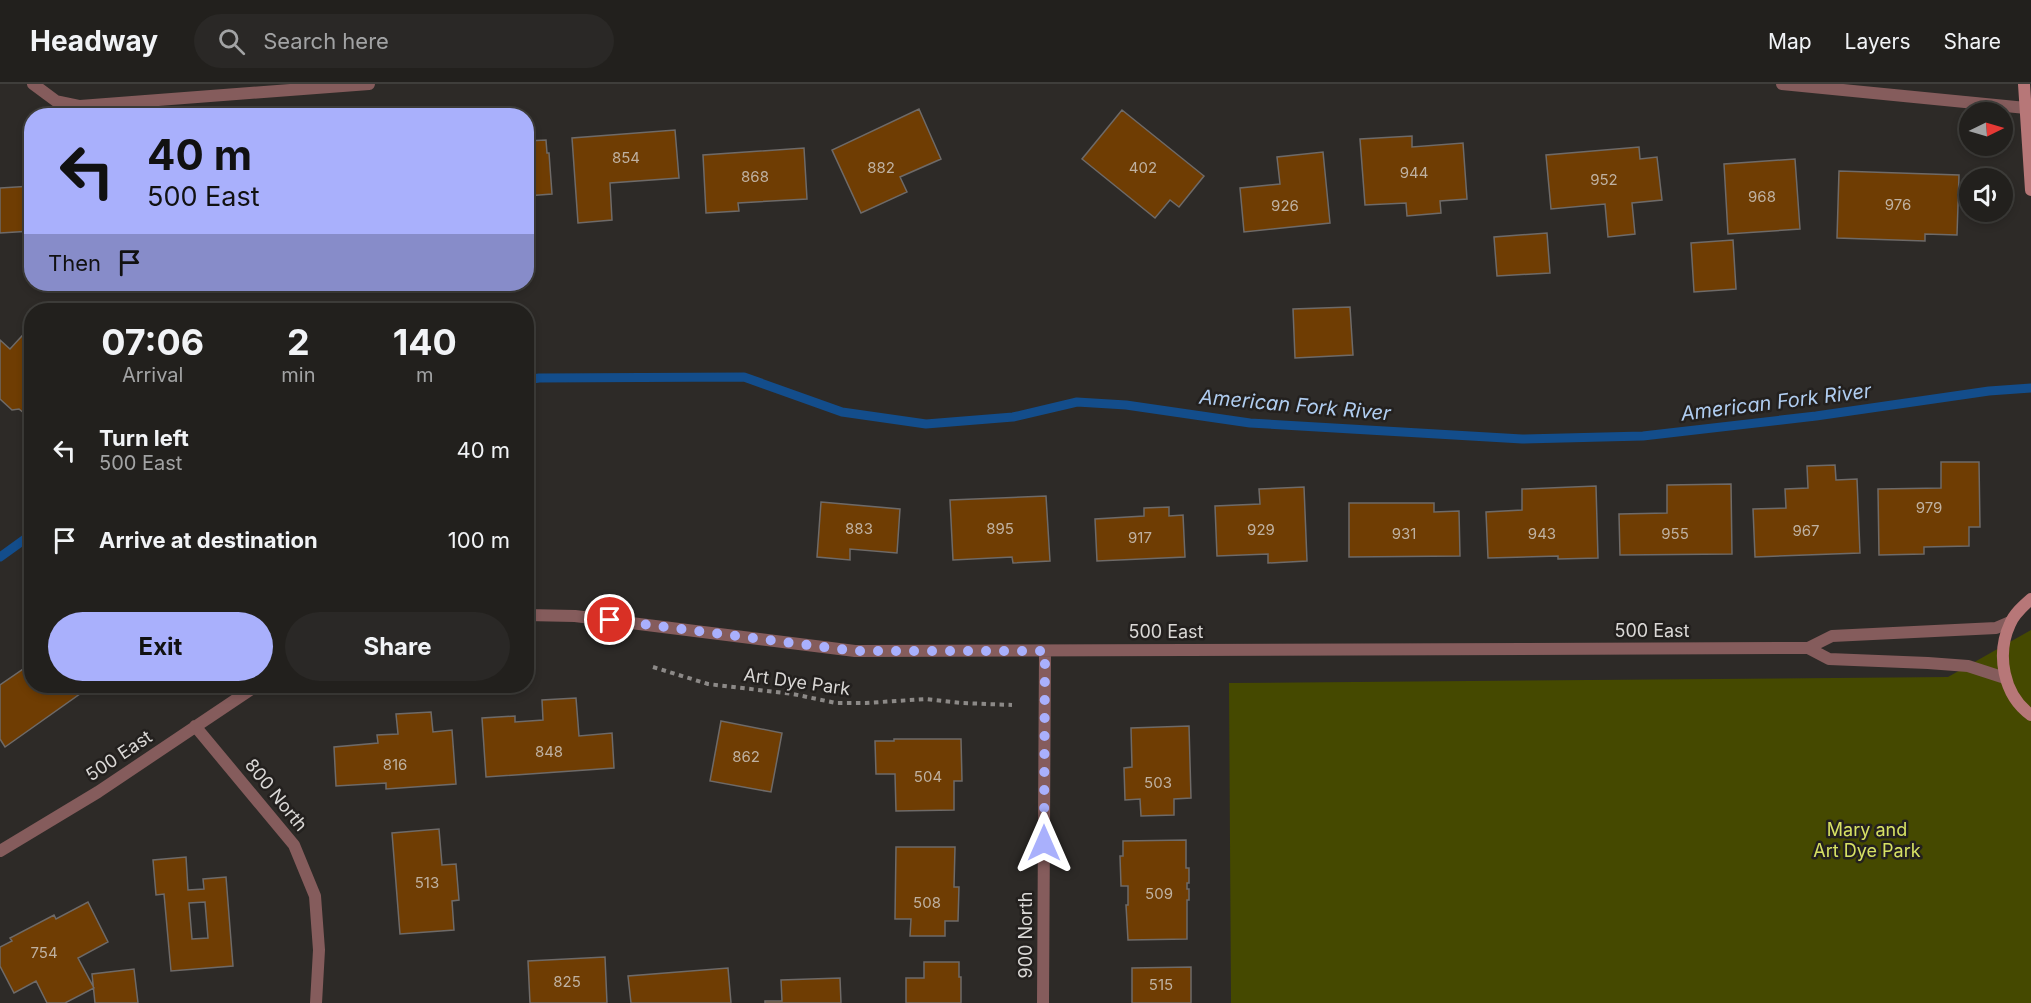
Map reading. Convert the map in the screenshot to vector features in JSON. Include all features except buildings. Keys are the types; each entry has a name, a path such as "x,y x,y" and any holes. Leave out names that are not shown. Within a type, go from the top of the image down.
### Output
{"street":[{"path":"34,86 56,101 80,106 369,84"},
{"path":"1782,84 2026,108"},
{"path":"2024,84 2031,190"},
{"path":"2031,598 2010,622 2004,640 2002,659 2005,678 2014,697 2031,715"},
{"name":"500 East","path":"534,615 575,616 855,651 1808,648 1832,636 1996,627 2010,622"},
{"name":"500 East","path":"1808,648 1829,659 1968,666 2005,678"},
{"name":"900 North","path":"1043,1003 1045,651"},
{"name":"500 East","path":"0,851 98,792 245,693"},
{"name":"800 North","path":"195,726 294,845 315,896 319,950 316,1003"}],"path":[{"name":"Art Dye Park","path":"653,667 708,684 793,694 836,703 866,704 926,699 1011,705"}],"green space":[{"name":"Mary and Art Dye Park","path":"2031,630 2031,1003 1231,1003 1229,683 1948,677"}],"waterway":[{"name":"American Fork River","path":"534,379 744,377 842,412 926,424 1013,417 1077,402 1126,405 1250,423 1522,439 1643,436 1816,416 1989,391 2031,388"},
{"name":"American Fork River","path":"0,557 24,540"}],"route":[{"path":"610,620 855,651 1045,651 1044,843"}]}
